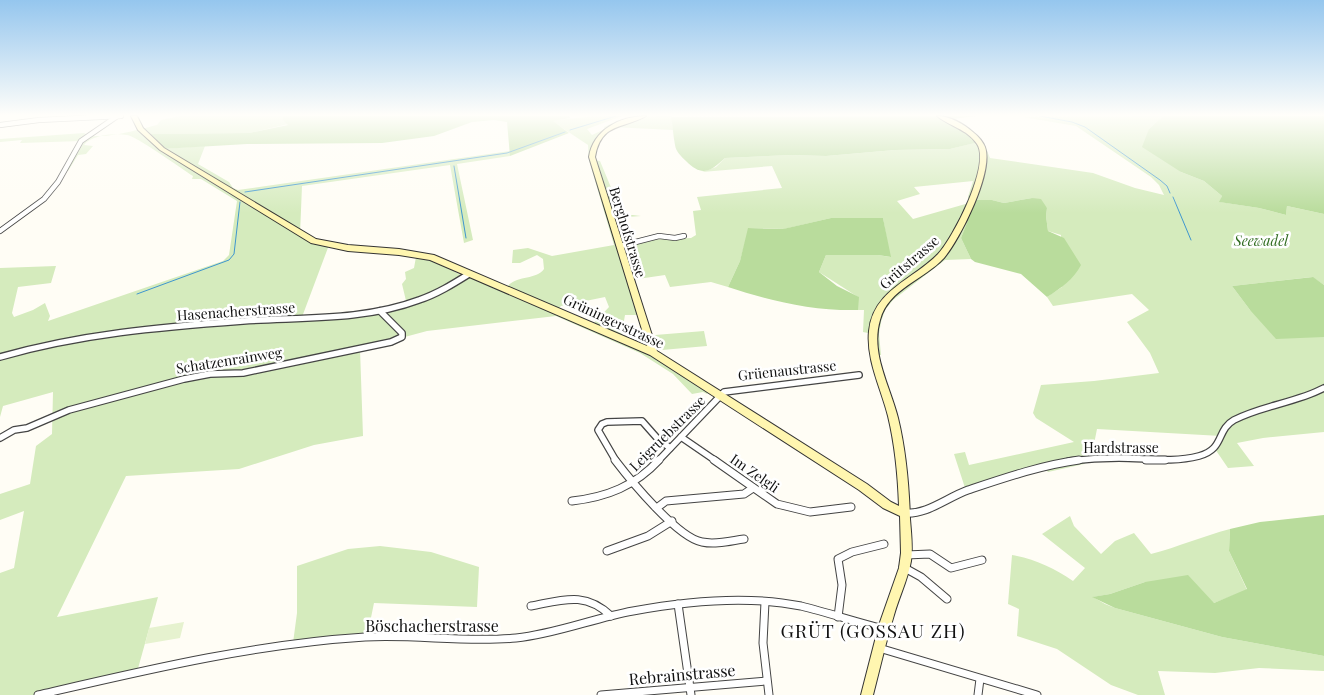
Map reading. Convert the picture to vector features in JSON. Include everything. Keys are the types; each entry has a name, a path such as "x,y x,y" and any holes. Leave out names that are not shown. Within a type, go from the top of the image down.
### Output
{"main road":[{"name":"Grüningerstrasse","path":"161,148 314,241 348,248 431,257 653,353 863,487 887,505 904,513"},
{"name":"Berghofstrasse","path":"593,148 593,160 653,353"},
{"name":"Grütstrasse","path":"904,513 899,453 893,418 875,355 874,333 876,320 887,299 931,265 952,242 960,229 984,165 984,153 982,148"},
{"path":"867,695 884,629 904,567 906,555 904,513"}],"street":[{"path":"0,231 45,198 77,148"},
{"path":"620,246 659,236 674,238 684,236"},
{"name":"Hasenacherstrasse","path":"0,357 58,341 121,331 380,312 426,299 469,274"},
{"name":"Schatzenrainweg","path":"0,438 14,430 28,428 75,408 184,379 210,374 250,371 391,342 402,337 402,334 380,312"},
{"name":"Grüenaustrasse","path":"720,396 724,392 734,389 859,375"},
{"name":"Hardstrasse","path":"904,513 917,514 966,491 1058,462 1120,458 1155,460 1200,456 1215,449 1226,426 1234,420 1271,406 1307,397 1324,388"},
{"name":"Leigruebstrasse","path":"572,501 612,494 635,483 647,473 720,396"},
{"path":"670,448 657,438 642,420 602,424 598,430 605,446 635,483 672,521 695,541 714,544 744,539"},
{"name":"Im Zelgli","path":"681,436 777,504 810,512 851,507"},
{"path":"658,507 666,501 744,494 753,488"},
{"path":"607,551 648,536 672,521"},
{"path":"838,617 842,586 838,559 852,552 884,544"},
{"path":"906,555 930,554 951,568 982,560"},
{"path":"904,567 920,577 947,599"},
{"path":"531,606 576,598 592,600 603,607 610,616"},
{"path":"765,602 763,643 769,695"},
{"name":"Böschacherstrasse","path":"38,695 137,672 292,644 367,637 411,637 479,642 518,638 574,627 650,607 678,604 765,602 799,606 884,629"},
{"path":"678,604 690,691"},
{"path":"879,648 1036,695"},
{"path":"978,695 980,679"},
{"name":"Rebrainstrasse","path":"601,695 690,691 766,681"}],"green space":[{"path":"76,148 91,148 86,154 78,155 68,171 62,171"},
{"name":"Seewadel","path":"151,148 204,148 198,164 229,182 233,188 238,190 510,151 510,156 457,164 473,240 464,243 450,165 302,186 300,234 329,245 302,317 365,313 407,305 402,284 406,279 405,272 414,268 416,257 435,262 461,275 458,281 469,274 505,289 514,281 536,275 544,269 543,259 537,255 520,263 512,263 513,250 528,248 552,256 614,245 589,160 588,148 596,148 593,160 600,161 622,214 641,216 611,218 620,246 645,240 691,238 696,235 693,211 701,210 697,197 782,188 772,166 702,172 716,167 725,158 791,155 826,156 895,150 986,148 990,158 1093,173 1135,188 1164,195 1159,185 1151,177 1109,148 1163,148 1181,172 1204,181 1222,196 1220,202 1259,208 1286,215 1287,206 1324,214 1324,285 1312,277 1232,286 1250,310 1324,337 1324,432 1263,438 1237,443 1254,466 1228,468 1215,449 1221,436 1097,429 1091,459 1084,464 1048,472 1043,466 966,491 954,454 965,452 969,465 1074,442 1036,418 1033,413 1041,385 1159,373 1150,353 1127,322 1149,310 1132,294 1053,306 1047,297 1062,287 1061,235 1048,231 1047,208 1032,198 1004,203 992,200 968,221 961,238 971,259 945,260 893,300 885,310 879,334 881,355 875,355 873,334 863,332 864,310 858,310 858,297 819,272 826,255 878,255 890,257 883,218 831,218 784,229 749,228 740,261 728,287 711,282 670,287 665,275 631,280 641,315 625,315 621,338 710,390 707,394 703,392 692,394 673,374 640,353 556,316 427,331 360,349 363,436 314,445 239,469 126,476 57,617 158,597 137,672 38,695 0,695 0,573 14,568 24,511 0,520 0,494 30,484 36,446 52,434 53,392 3,406 0,417 0,268 56,266 51,283 18,287 12,313 14,317 45,303 50,316 48,321 223,261 229,255 237,201 201,179 192,179 193,176","holes":["973,181 968,197 969,203 913,219 897,201 920,194 914,187","605,297 609,307 592,325 557,310 561,306"]},
{"path":"509,148 529,148 510,156"},
{"path":"677,148 952,148 895,150 826,156 791,155 725,158 715,167 706,171 701,171 692,166"},
{"path":"1144,148 1324,148 1324,214 1287,206 1286,215 1259,208 1219,202 1222,196 1204,181 1181,172"},
{"path":"1032,198 1041,199 1047,208 1048,231 1064,238 1081,265 1071,279 1047,297 1021,274 975,262 971,259 961,238 976,200 992,200 1004,203"},
{"path":"831,218 883,218 891,257 878,255 826,255 819,272 837,286 859,297 858,310 808,307 760,297 728,287 740,261 748,228 783,229"},
{"path":"1313,277 1324,285 1324,337 1276,339 1232,286"},
{"path":"704,331 707,346 662,350 655,335"},
{"path":"1324,515 1324,656 1222,637 1115,608 1092,597 1110,594 1145,582 1188,575 1214,603 1247,589 1229,551 1230,529 1260,522"},
{"path":"1070,516 1074,526 1101,554 1115,541 1134,533 1151,554 1230,529 1229,551 1247,590 1214,603 1145,582 1110,594 1093,597 1115,608 1222,637 1324,656 1324,671 1259,668 1215,673 1158,671 1165,695 1138,695 1111,685 1057,649 1017,636 1019,609 1008,604 1012,555 1044,565 1073,581 1085,568 1042,534"},
{"path":"380,546 431,552 479,567 477,607 374,603 367,637 293,643 297,613 297,566 348,549"},
{"path":"184,622 180,638 145,644 149,628"}],"waterway":[{"path":"245,192 507,153 520,148"},
{"path":"1115,148 1160,180 1167,186 1170,193"},
{"path":"454,166 466,238"},
{"path":"1173,197 1191,240"},
{"path":"137,294 229,260 234,254 240,202"}],"district":[{"name":"GRÜT (GOSSAU ZH)","path":"873,630"}]}
